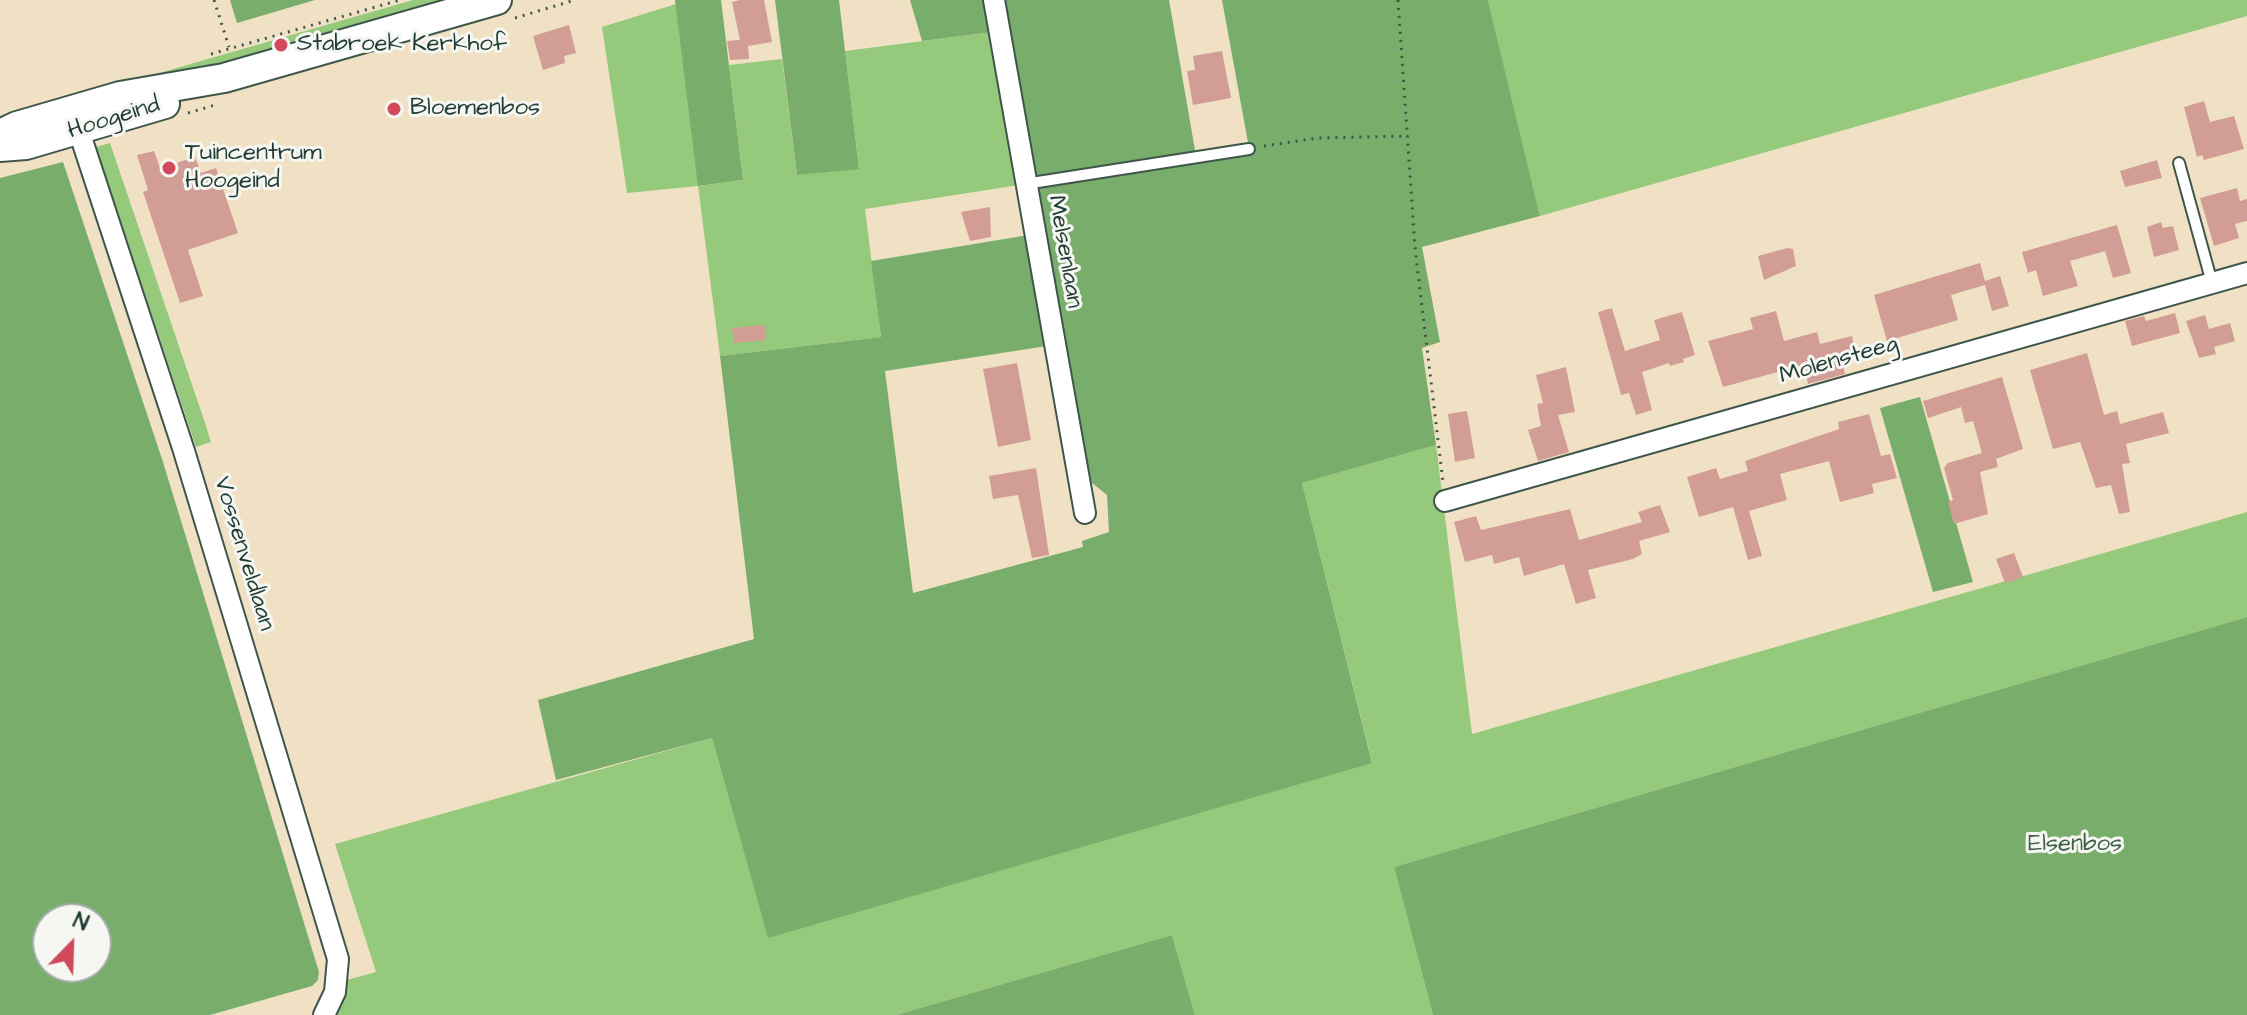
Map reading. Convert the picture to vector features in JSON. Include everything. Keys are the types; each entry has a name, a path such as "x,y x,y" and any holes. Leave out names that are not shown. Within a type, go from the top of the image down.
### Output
{"main road":[{"name":"Hoogeind","path":"0,147 26,145 76,120 167,85 224,78 497,0"},
{"name":"Hoogeind","path":"0,134 76,120"}],"street":[{"name":"Melsenlaan","path":"994,0 1085,513"},
{"name":"Vossenveldlaan","path":"76,120 184,451 338,959 339,978 324,1015"},
{"name":"Molensteeg","path":"1445,501 2247,273"}],"lane":[{"path":"1025,184 1249,149"},
{"path":"2179,163 2212,283"}],"path":[{"path":"214,0 230,49 400,0"},
{"path":"1398,0 1415,248 1445,501"},
{"path":"1249,149 1318,138 1409,136"}],"green space":[{"path":"230,0 315,0 237,23"},
{"path":"413,0 452,0 175,79 121,84"},
{"path":"675,0 721,0 743,180 698,186"},
{"path":"775,0 839,0 859,169 797,175"},
{"path":"910,0 987,0 993,32 922,41"},
{"path":"1000,0 1169,0 1196,156 1249,148 1222,0 1488,0 1540,216 1422,247 1440,342 1422,348 1436,445 1302,483 1372,763 768,938 712,738 556,780 538,700 754,639 720,356 881,337 871,261 1029,235 1047,346 885,371 913,593 1083,547 1082,541 1109,532 1107,495 1087,479"},
{"path":"1488,0 2247,0 2247,16 1540,216"},
{"path":"676,4 699,186 743,180 729,65 782,59 797,175 859,168 845,51 993,32 1019,185 865,209 881,337 720,356 698,186 627,193 602,27"},
{"path":"110,143 211,442 196,447 96,147"},
{"path":"63,162 163,462 319,972 318,980 312,986 210,1015 0,1015 0,178"},
{"path":"1920,397 1973,582 1933,592 1880,408"},
{"path":"1436,445 1472,734 2247,512 2247,617 1394,867 1433,1015 1195,1015 1172,935 896,1015 334,1015 347,980 376,972 335,844 712,738 768,937 1372,762 1302,483"},
{"name":"Elsenbos","path":"2247,617 2247,1015 1433,1015 1394,867"},
{"path":"1172,935 1195,1015 896,1015"}],"building":[{"path":"764,0 772,42 748,46 749,59 730,60 727,41 740,40 732,2"},
{"path":"569,25 576,53 564,56 565,63 543,70 533,36"},
{"path":"1222,51 1231,98 1193,105 1187,71 1195,70 1193,56"},
{"path":"2204,101 2210,122 2234,116 2244,149 2204,160 2202,155 2197,157 2184,107"},
{"path":"154,151 160,168 195,157 201,173 216,168 238,233 188,250 203,296 180,303 143,192 148,190 137,155"},
{"path":"2157,160 2162,178 2125,187 2120,171"},
{"path":"2237,188 2240,201 2247,199 2247,221 2235,224 2239,238 2214,246 2200,198"},
{"path":"990,207 991,237 970,241 961,212"},
{"path":"2161,222 2163,228 2173,226 2179,250 2154,257 2147,227"},
{"path":"2117,225 2131,273 2113,278 2105,251 2070,261 2078,286 2043,296 2036,270 2028,273 2022,252"},
{"path":"1793,249 1796,266 1764,280 1758,256"},
{"path":"1980,263 1985,281 2000,276 2009,306 1992,311 1985,285 1951,295 1958,320 1887,341 1874,295"},
{"path":"1612,308 1625,351 1660,340 1654,320 1682,312 1695,355 1683,359 1684,362 1670,366 1669,363 1642,372 1652,410 1636,415 1629,393 1621,395 1598,312"},
{"path":"1776,311 1784,341 1817,332 1820,344 1852,336 1855,351 1840,354 1845,374 1808,384 1803,365 1723,387 1708,341 1753,329 1750,318"},
{"path":"2175,313 2180,333 2132,346 2125,321 2144,316 2146,321"},
{"path":"2205,315 2209,329 2230,323 2235,341 2214,347 2216,354 2199,358 2186,321"},
{"path":"764,325 766,340 734,343 732,328"},
{"path":"2087,353 2104,415 2117,411 2120,424 2163,412 2169,433 2126,444 2130,463 2122,464 2130,512 2119,514 2111,485 2096,488 2080,442 2053,449 2030,370"},
{"path":"1017,363 1031,440 998,447 983,369"},
{"path":"1566,367 1575,412 1558,415 1569,452 1538,461 1528,430 1541,426 1537,404 1543,403 1536,375"},
{"path":"2002,377 2023,449 1996,459 1998,467 1980,472 1988,514 1954,524 1948,502 1953,500 1944,468 1948,463 1982,453 1973,421 1965,423 1961,407 1928,418 1923,401"},
{"path":"1467,411 1475,458 1455,462 1448,414"},
{"path":"1869,414 1881,456 1890,454 1897,478 1872,484 1874,493 1840,502 1829,461 1780,474 1787,500 1749,511 1762,556 1748,560 1733,507 1699,517 1687,477 1716,468 1720,479 1748,471 1745,461 1839,429 1838,422"},
{"path":"1036,468 1049,555 1032,558 1018,495 993,499 989,476"},
{"path":"1660,505 1670,532 1639,541 1642,554 1633,559 1588,570 1596,598 1576,604 1564,564 1524,576 1519,557 1494,564 1492,555 1465,562 1454,522 1476,516 1481,530 1570,509 1579,540 1642,522 1638,512"},
{"path":"2014,553 2023,577 2005,583 1996,559"}],"place":[{"name":"Stabroek Kerkhof","path":"281,45"},
{"name":"Bloemenbos","path":"394,109"},
{"name":"Tuincentrum Hoogeind","path":"169,168"}]}
